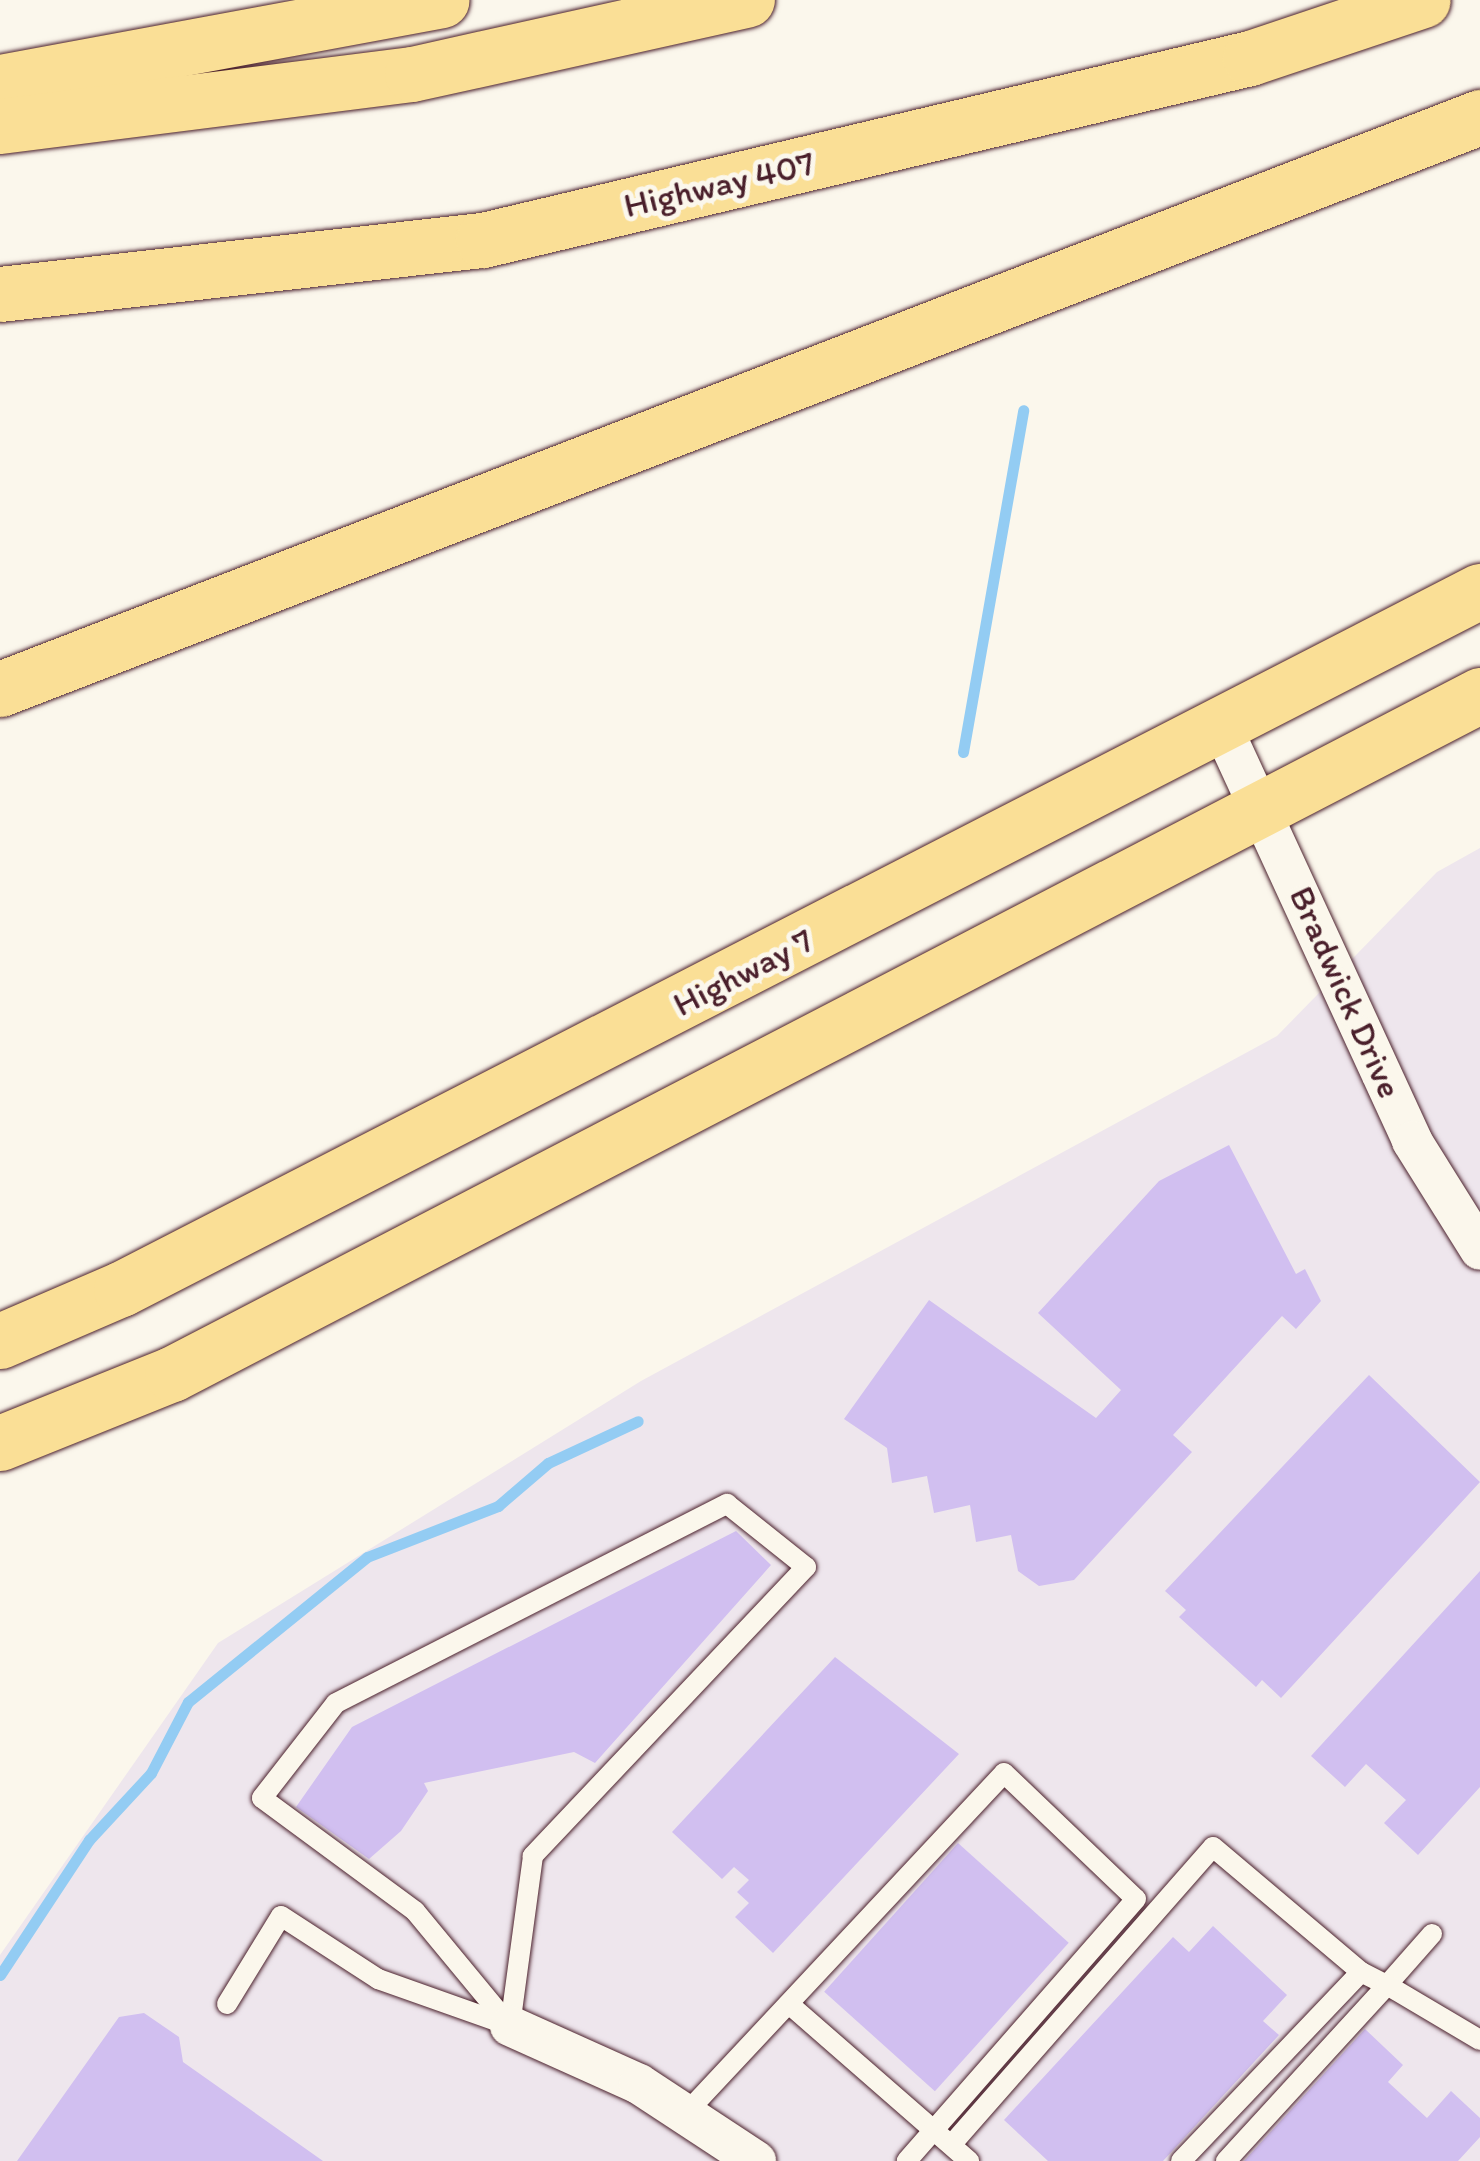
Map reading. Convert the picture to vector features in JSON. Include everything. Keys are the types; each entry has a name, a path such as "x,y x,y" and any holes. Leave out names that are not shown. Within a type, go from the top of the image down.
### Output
{"main road":[{"path":"0,82 440,0"},
{"path":"0,126 412,74 747,0"},
{"name":"Highway 407","path":"0,294 483,240 1250,58 1423,0"},
{"path":"0,688 1480,117"},
{"name":"Highway 7","path":"0,1340 122,1289 1222,728 1480,591"},
{"path":"0,1442 172,1374 1480,696"}],"street":[{"name":"Bradwick Drive","path":"1222,728 1264,810 1412,1141 1480,1250"},
{"path":"510,2026 687,2112 756,2161"}],"lane":[{"path":"728,1504 806,1566 533,1856 510,2026 414,1911 262,1798 336,1703 728,1504"},
{"path":"687,2112 1004,1773 1136,1899 1160,1908"},
{"path":"952,2144 1213,1847 1360,1972 1480,2040"},
{"path":"906,2161 929,2127 1136,1899"},
{"path":"227,2004 281,1916 378,1980 510,2026"},
{"path":"1226,2161 1432,1934"},
{"path":"1181,2161 1360,1972"},
{"path":"789,2004 969,2161"}],"shaded area":[{"path":"1480,848 1480,2161 0,2161 0,1955 218,1643 641,1381 1277,1036 1437,872"}],"building":[{"path":"1229,1145 1296,1274 1305,1269 1321,1301 1296,1329 1282,1316 1173,1435 1192,1452 1074,1580 1039,1586 1018,1571 1011,1535 976,1542 970,1505 934,1513 927,1476 892,1483 887,1448 844,1419 929,1300 1096,1418 1121,1390 1038,1313 1159,1181"},
{"path":"1369,1375 1480,1482 1281,1698 1262,1680 1256,1687 1179,1617 1186,1610 1165,1591"},
{"path":"736,1531 771,1565 595,1763 574,1752 424,1783 428,1791 401,1831 369,1859 296,1807 352,1727"},
{"path":"1480,1571 1480,1787 1418,1855 1384,1823 1406,1800 1366,1764 1345,1787 1311,1756"},
{"path":"835,1657 959,1754 773,1953 735,1917 749,1903 737,1892 749,1880 734,1867 722,1879 672,1832"},
{"path":"958,1843 1069,1943 935,2091 824,1992"},
{"path":"1213,1926 1287,1995 1263,2021 1279,2035 1163,2161 1048,2161 1004,2120 1173,1937 1189,1952"},
{"path":"144,2013 179,2037 183,2062 323,2161 17,2161 119,2017"},
{"path":"1365,2029 1403,2065 1388,2082 1427,2118 1451,2091 1480,2118 1480,2137 1458,2161 1244,2161"}],"waterway":[{"path":"963,752 1023,410"},
{"path":"0,1975 89,1840 151,1773 188,1702 367,1557 498,1506 548,1463 638,1421"}]}
